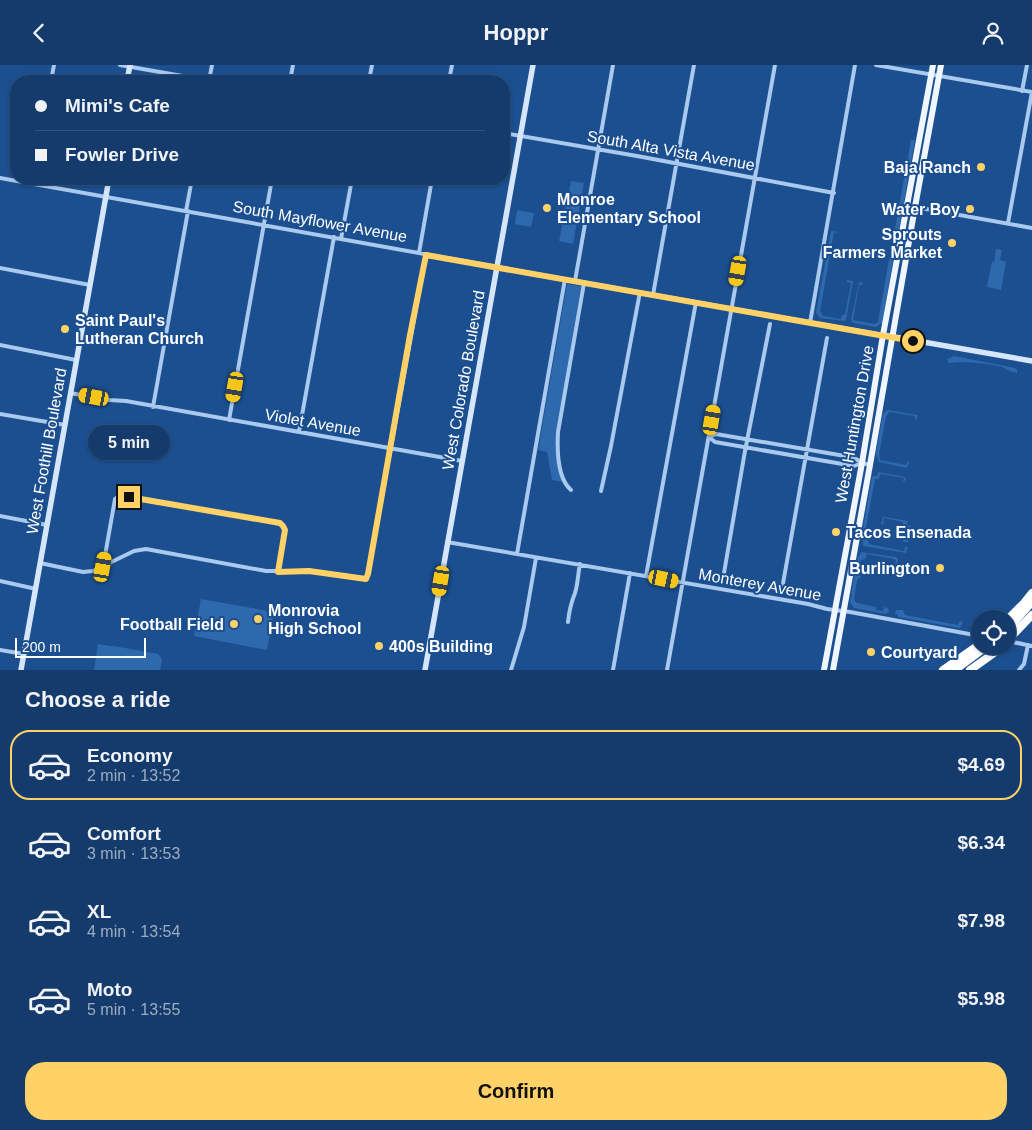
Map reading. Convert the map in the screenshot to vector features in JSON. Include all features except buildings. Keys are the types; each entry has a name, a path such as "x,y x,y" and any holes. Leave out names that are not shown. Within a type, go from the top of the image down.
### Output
{"highway":[{"path":"1016,611 1032,593"},
{"path":"1016,623 1032,602"},
{"path":"1016,625 1032,607"},
{"path":"1016,626 1032,615"},
{"path":"943,670 974,655"},
{"path":"955,670 977,655"},
{"path":"962,670 979,655"},
{"path":"975,670 983,662 985,655"},
{"path":"970,670 983,662"}],"main road":[{"name":"West Huntington Drive","path":"824,670 932,65"},
{"name":"West Huntington Drive","path":"833,670 941,65"},
{"path":"912,178 914,185 911,201 915,207"},
{"path":"904,226 906,236 903,252 906,256"}],"street":[{"path":"120,65 178,75"},
{"name":"West Colorado Boulevard","path":"425,670 533,65"},
{"path":"575,281 613,65"},
{"path":"653,295 694,65"},
{"path":"666,670 775,65"},
{"path":"810,323 856,65"},
{"path":"876,65 1032,92 1008,223"},
{"path":"1022,91 1027,65"},
{"name":"South Alta Vista Avenue","path":"510,134 834,193"},
{"name":"South Mayflower Avenue","path":"51,185 106,197 426,255 1032,361"},
{"name":"West Foothill Boulevard","path":"21,670 108,185"},
{"path":"153,407 191,185"},
{"path":"229,420 271,185"},
{"path":"341,239 351,185"},
{"path":"419,253 431,185"},
{"path":"915,207 1032,228"},
{"path":"299,432 334,237"},
{"path":"40,563 83,572 92,571 134,551 146,549 266,571 309,571 366,579 426,255"},
{"path":"0,268 90,285"},
{"path":"516,554 564,279"},
{"path":"571,490 566,485 560,468 558,432 584,283"},
{"path":"601,491 640,292"},
{"path":"646,576 696,302"},
{"path":"723,579 770,324"},
{"path":"782,589 827,338"},
{"path":"0,345 76,360"},
{"name":"Violet Avenue","path":"70,393 462,461"},
{"path":"0,414 64,425"},
{"path":"708,437 716,434 806,449 845,456 870,465"},
{"path":"708,437 715,442 805,458 854,466 862,463"},
{"path":"103,567 115,499 119,496 280,523 285,530 278,572"},
{"path":"0,515 47,525"},
{"name":"Monterey Avenue","path":"447,541 971,634"},
{"path":"511,670 524,627 536,558"},
{"path":"568,622 580,564"},
{"path":"613,670 630,573"},
{"path":"0,581 36,589"},
{"path":"1016,642 1030,645 1024,663 1019,670"},
{"path":"0,649 24,654"}],"shaded area":[{"path":"911,140 915,140 897,235 894,234"},
{"path":"571,181 584,183 573,244 559,241"},
{"path":"517,210 534,213 531,227 515,224"},
{"path":"831,231 838,233 834,232 820,311 823,316 841,319 842,315 845,315 851,283 847,282 847,280 853,281 845,321 820,318 816,313"},
{"path":"892,242 896,244 882,323 876,327 853,323 851,320 859,282 863,283 859,285 853,320 874,324 878,322"},
{"path":"996,249 1002,250 1000,260 1006,262 1001,290 987,287"},
{"path":"567,284 581,286 559,419 557,444 563,482 552,480 547,452 538,450"},
{"path":"954,356 1015,368 1017,373 989,364 949,363 947,359"},
{"path":"887,410 918,415 916,420 915,416 889,412 886,417 879,454 880,460 906,465 908,461 907,468 879,462 876,453 883,414"},
{"path":"878,472 905,477 906,479 903,482 904,478 880,474 879,479 875,479 864,538 868,540 869,544 904,551 905,547 908,547 906,553 863,546 861,539 872,477 877,476"},
{"path":"883,517 908,521 907,525 911,526 908,542 903,542 905,527 902,526 903,522 884,518 883,525 881,524"},
{"path":"861,552 896,557 898,559 895,565 896,561 894,559 867,554 865,559 861,560 858,575 861,577 857,580 854,600 857,603 876,607 876,610 883,611 884,607 888,608 889,611 886,614 854,608 850,602 858,557"},
{"name":"Football Field","path":"201,599 274,612 267,650 194,636"},
{"path":"896,610 903,610 905,615 958,625 960,621 963,622 960,628 898,617 895,614"},
{"path":"98,644 158,654 162,659 160,670 94,670"}],"place":[{"name":"Baja Ranch","path":"981,167"},
{"name":"Monroe Elementary School","path":"547,208"},
{"name":"Water Boy","path":"970,209"},
{"name":"Sprouts Farmers Market","path":"952,243"},
{"name":"Saint Paul's Lutheran Church","path":"65,329"},
{"name":"Tacos Ensenada","path":"836,532"},
{"name":"Burlington","path":"940,568"},
{"name":"Monrovia High School","path":"258,619"},
{"name":"Football Field","path":"234,624"},
{"name":"400s Building","path":"379,646"},
{"name":"Courtyard","path":"871,652"}],"route":[{"path":"129,497 280,523 285,530 285,534 278,572 322,572 366,579 426,255 458,259 913,341"}]}
